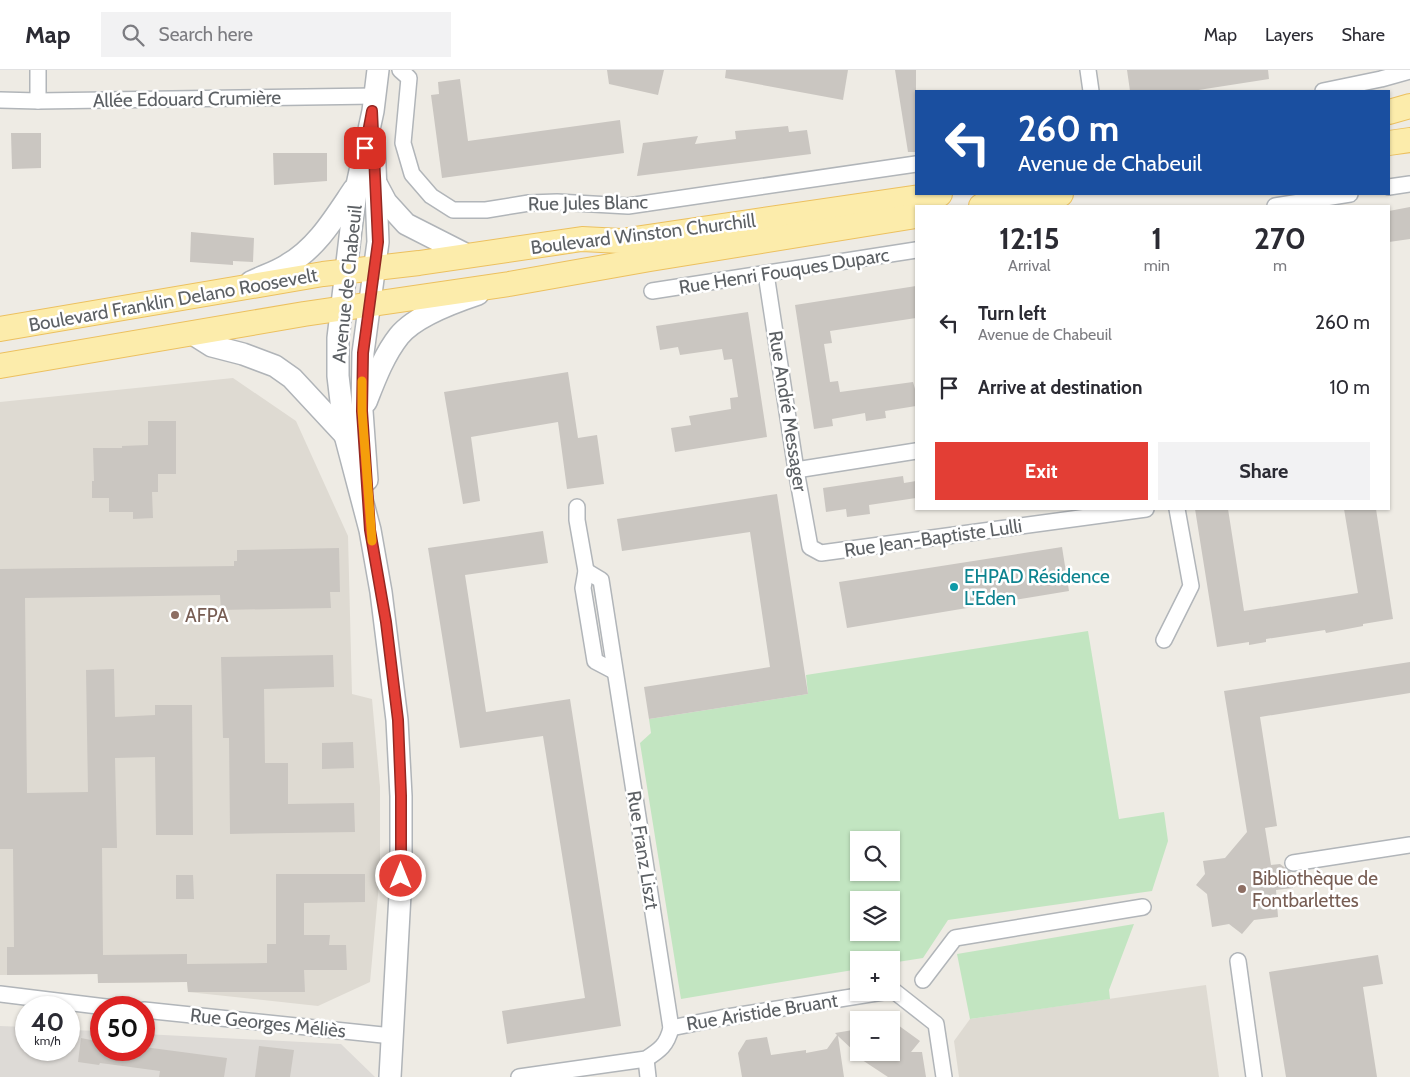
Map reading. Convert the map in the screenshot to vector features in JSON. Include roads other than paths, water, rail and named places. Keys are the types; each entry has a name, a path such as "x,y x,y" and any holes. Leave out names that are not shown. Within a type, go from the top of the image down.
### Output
{"main road":[{"name":"Avenue de Chabeuil","path":"378,70 367,184 349,248 338,338 338,376 345,435 370,530 381,592 398,720 401,787 401,876 390,1077"},
{"path":"1390,112 1410,106"},
{"path":"1390,143 1410,140"},
{"name":"Avenue de Chabeuil","path":"367,184 378,242 363,353 362,411 370,530"},
{"name":"Avenue de Chabeuil","path":"232,290 287,265 304,253 367,184"},
{"path":"367,184 406,224 469,256"},
{"name":"Boulevard Winston Churchill","path":"346,272 582,239 621,241 933,195"},
{"path":"988,205 1054,195"},
{"name":"Boulevard Winston Churchill","path":"342,309 509,284 650,258 915,216"},
{"name":"Boulevard Franklin Delano Roosevelt","path":"0,329 322,274 346,272"},
{"path":"362,411 382,363 400,335 426,315 509,284"},
{"name":"Boulevard Franklin Delano Roosevelt","path":"0,366 342,309"},
{"path":"193,334 212,346 244,354 275,366 292,378 345,435"}],"street":[{"path":"38,70 38,101"},
{"name":"Rue Jules Blanc","path":"400,70 409,78 403,144 412,174 431,196 453,210 486,210 529,202 628,206 915,164"},
{"path":"1088,70 1091,90"},
{"path":"1327,90 1380,75 1410,71"},
{"name":"Allée Edouard Crumière","path":"0,100 374,103"},
{"path":"1390,187 1410,184"},
{"path":"1281,205 1344,195"},
{"name":"Rue Henri Fouques Duparc","path":"652,291 915,250"},
{"name":"Rue André Messager","path":"766,274 796,470 810,547"},
{"path":"796,470 915,451"},
{"name":"Rue Franz Liszt","path":"577,507 577,520 586,571 601,580 671,1028"},
{"name":"Rue Jean-Baptiste Lulli","path":"810,547 820,553 1139,510"},
{"path":"1164,640 1191,586 1177,510"},
{"path":"1293,864 1410,845"},
{"path":"923,980 955,938 1142,907"},
{"path":"1238,961 1254,1077"},
{"path":"0,994 90,1005"},
{"path":"900,996 936,1024 944,1077"},
{"name":"Rue Aristide Bruant","path":"671,1028 850,997"},
{"name":"Rue Georges Méliès","path":"155,1011 392,1036"},
{"path":"518,1077 553,1075 646,1059 660,1050 668,1039 671,1028"},
{"path":"646,1059 648,1077"}],"place":[{"name":"EHPAD Résidence L'Eden","path":"954,587"},
{"name":"AFPA","path":"175,615"},
{"name":"Bibliothèque de Fontbarlettes","path":"1242,889"}]}
